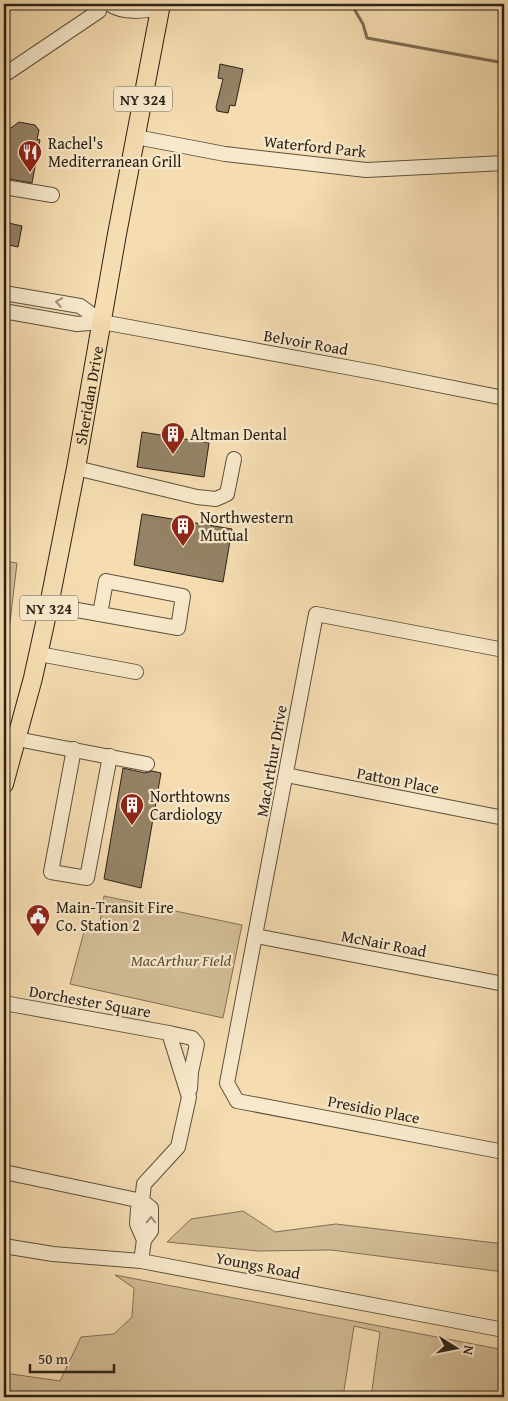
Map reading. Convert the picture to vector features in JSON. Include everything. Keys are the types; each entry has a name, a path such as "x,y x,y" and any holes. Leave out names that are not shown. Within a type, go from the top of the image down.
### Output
{"main road":[{"name":"Sheridan Drive","path":"4,784 39,654 49,605 76,468 158,5"}],"street":[{"path":"4,75 99,11 100,4"},
{"path":"109,4 115,8 138,12 158,5"},
{"name":"Waterford Park","path":"136,137 225,154 366,170 500,163"},
{"path":"4,187 52,195"},
{"path":"4,295 10,294 80,306 102,322"},
{"path":"4,310 77,324 102,322"},
{"name":"Belvoir Road","path":"102,322 504,398"},
{"path":"76,468 197,497 216,499 226,494 234,459"},
{"path":"49,605 178,628 183,596 106,580 100,614"},
{"name":"MacArthur Drive","path":"237,1101 227,1083 316,614 504,650"},
{"path":"39,654 136,672"},
{"path":"17,739 147,764"},
{"path":"74,749 51,872 87,878 110,756"},
{"name":"Patton Place","path":"286,775 504,818"},
{"name":"McNair Road","path":"256,936 504,984"},
{"name":"Dorchester Square","path":"4,1003 169,1033 192,1038 197,1044 191,1072 190,1097 178,1147 144,1184 142,1201"},
{"name":"Dorchester Square","path":"169,1033 190,1097"},
{"name":"Presidio Place","path":"237,1101 504,1152"},
{"path":"4,1172 142,1201 151,1208 151,1231 144,1240 141,1261"},
{"name":"Youngs Road","path":"4,1246 53,1254 141,1261 504,1330"}],"green space":[{"path":"4,561 17,563 4,673"},
{"name":"MacArthur Field","path":"104,896 242,925 223,1018 70,984 85,928 99,929"},
{"path":"243,1211 275,1232 336,1224 504,1244 504,1272 331,1250 258,1251 167,1242 191,1219"},
{"path":"115,1275 504,1350 504,1384 500,1386 497,1397 371,1397 380,1332 354,1326 343,1397 4,1397 4,1373 60,1381 81,1337 114,1334 132,1317 134,1288"}],"building":[{"path":"220,64 243,69 235,106 230,105 228,113 217,111 216,107 223,79 218,78"},
{"path":"19,122 35,125 39,130 37,139 40,140 32,183 4,178 4,133"},
{"path":"4,222 22,226 18,247 4,244"},
{"name":"Altman Dental","path":"142,432 209,443 204,477 137,467"},
{"name":"Northwestern Mutual","path":"142,514 232,529 223,582 134,565"},
{"name":"Northtowns Cardiology","path":"123,768 145,773 152,771 161,773 141,888 104,879"}],"waterway":[{"path":"339,4 353,7 363,24 367,38 504,63"}],"place":[{"name":"Rachel's Mediterranean Grill","path":"30,173"},
{"name":"Altman Dental","path":"173,455"},
{"name":"Northwestern Mutual","path":"183,547"},
{"name":"Northtowns Cardiology","path":"132,826"},
{"name":"Main-Transit Fire Co. Station 2","path":"38,937"}]}
